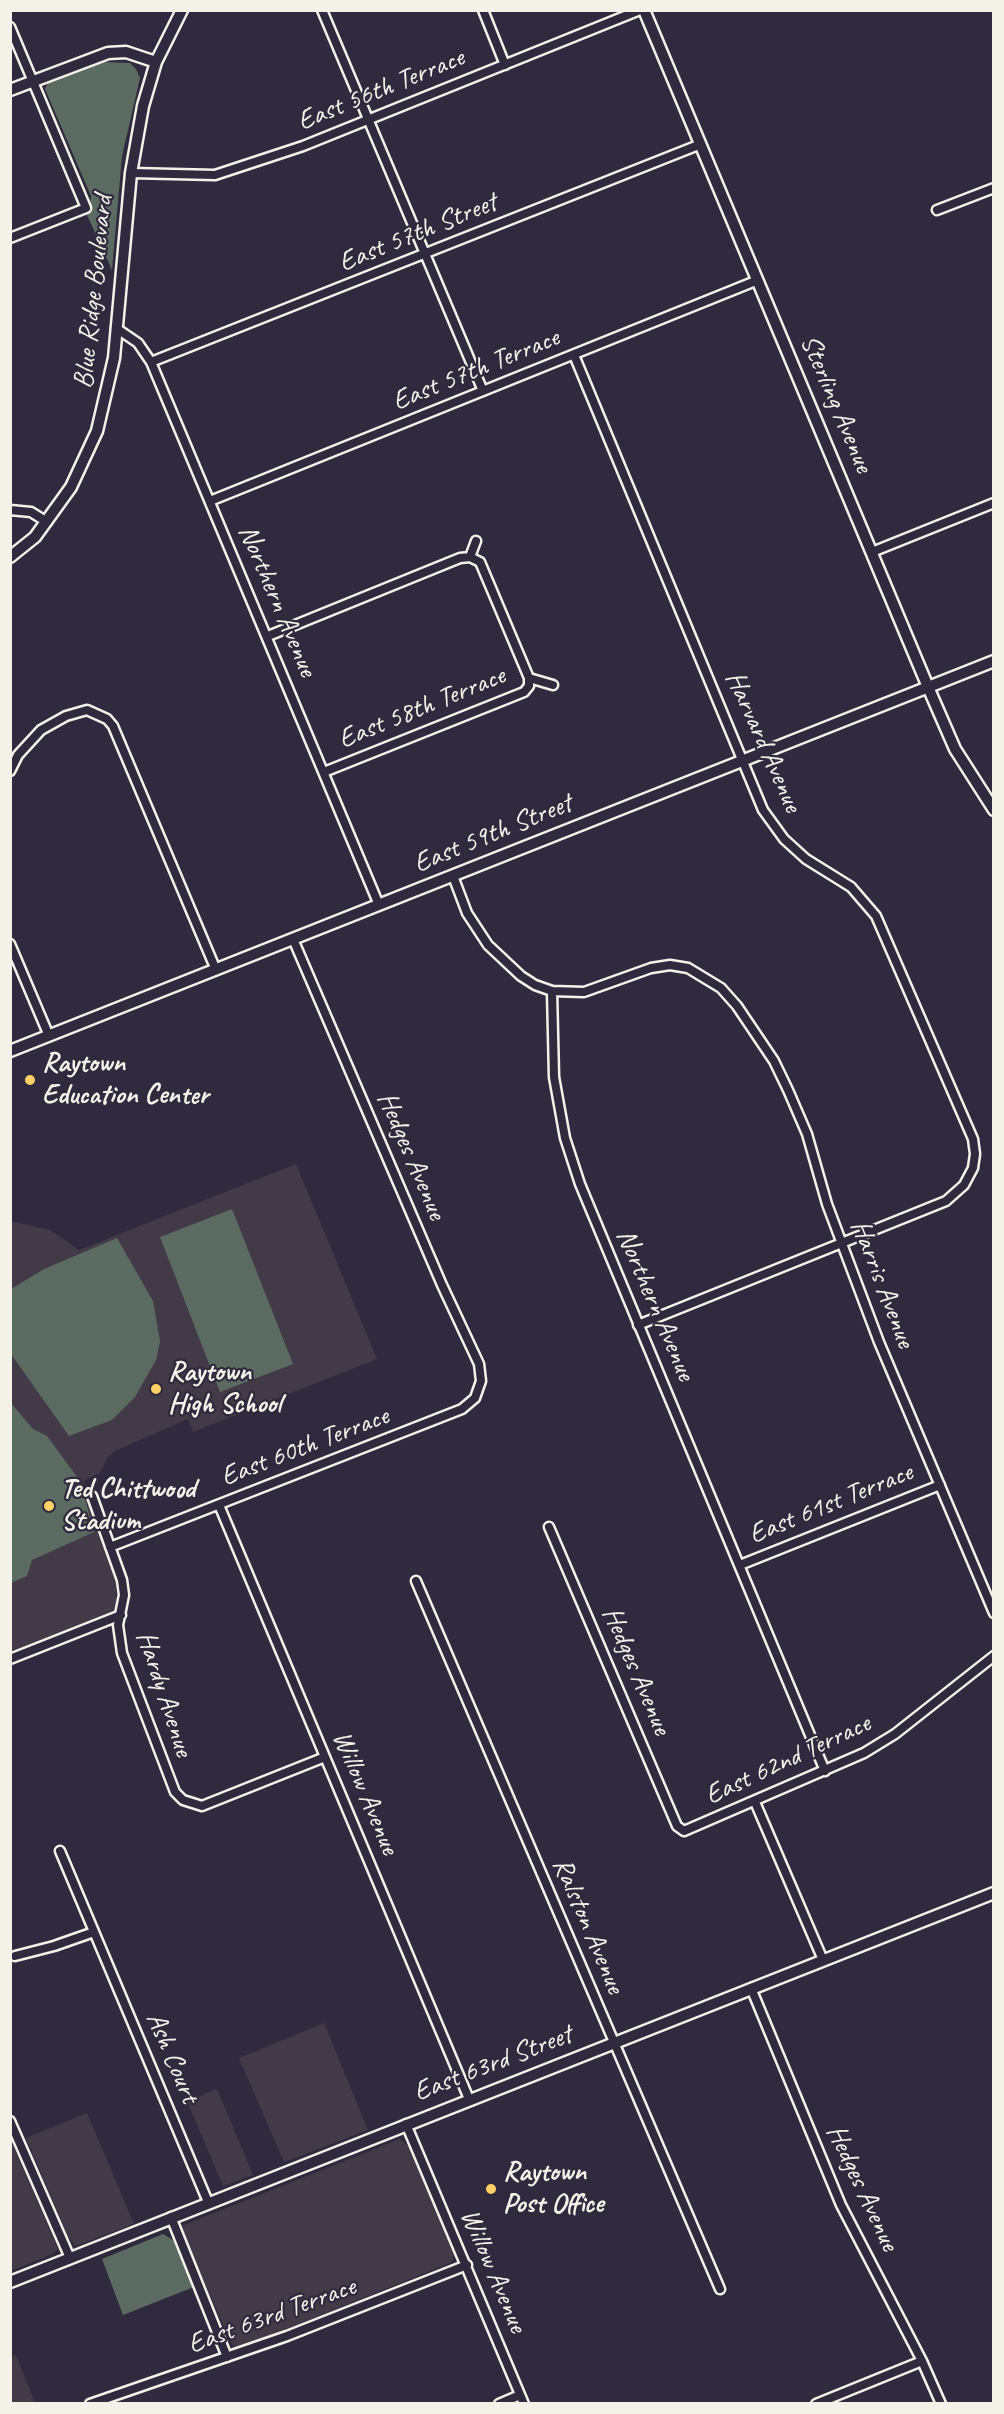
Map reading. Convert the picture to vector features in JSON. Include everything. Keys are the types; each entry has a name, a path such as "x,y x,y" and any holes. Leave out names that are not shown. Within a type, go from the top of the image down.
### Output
{"street":[{"name":"Blue Ridge Boulevard","path":"10,557 35,537 47,522 71,487 97,431 105,404 116,328 131,173 144,106 156,62 182,10"},
{"path":"322,10 483,391"},
{"path":"483,10 505,65"},
{"name":"East 56th Terrace","path":"131,173 215,175 303,146 642,10"},
{"name":"Sterling Avenue","path":"642,10 928,687 955,748 993,810"},
{"path":"10,27 86,208 10,238"},
{"path":"10,90 108,53 126,52 156,62"},
{"name":"East 57th Street","path":"152,362 700,144"},
{"path":"937,210 993,188"},
{"name":"East 57th Terrace","path":"210,501 758,280"},
{"name":"Northern Avenue","path":"116,328 138,343 152,362 380,905"},
{"name":"Harvard Avenue","path":"574,355 764,810 784,838 806,859 851,887 870,907 884,931 973,1139 975,1154 968,1178 964,1185 946,1201 842,1242"},
{"path":"872,552 993,503"},
{"path":"10,510 31,512 47,522"},
{"path":"470,557 476,541"},
{"path":"267,636 460,558 470,557 480,562 529,678 553,685"},
{"name":"East 59th Street","path":"10,1051 993,661"},
{"name":"East 58th Terrace","path":"324,772 524,692 529,686 529,678"},
{"path":"10,771 14,753 41,730 66,716 87,710 107,719 216,970"},
{"path":"453,876 467,913 488,945 521,976 552,991"},
{"name":"Hedges Avenue","path":"293,939 442,1286 479,1364 481,1381 477,1392"},
{"path":"10,944 49,1036"},
{"name":"Harris Avenue","path":"552,991 584,992 651,968 670,965 688,968 712,983 737,1005 748,1020 788,1090 807,1134 827,1204 879,1342 993,1613"},
{"name":"Northern Avenue","path":"552,991 554,1077 565,1138 580,1184 825,1771"},
{"path":"638,1325 842,1242"},
{"name":"East 60th Terrace","path":"110,1547 462,1409 475,1398 477,1392"},
{"name":"East 61st Terrace","path":"740,1565 940,1485"},
{"name":"Hardy Avenue","path":"92,1496 122,1580 124,1595 118,1625 122,1653 171,1785 183,1800 202,1806 325,1757"},
{"name":"Willow Avenue","path":"219,1505 469,2100"},
{"name":"Hedges Avenue","path":"549,1527 678,1826 684,1831"},
{"name":"Ralston Avenue","path":"416,1581 720,2289"},
{"path":"10,1659 121,1615"},
{"name":"East 62nd Terrace","path":"684,1831 864,1753 895,1734 993,1656"},
{"path":"755,1802 823,1960"},
{"name":"Ash Court","path":"60,1851 208,2202"},
{"name":"East 63rd Street","path":"10,2282 993,1893"},
{"path":"15,1956 94,1932"},
{"name":"Hedges Avenue","path":"751,1988 841,2205 922,2361 941,2403"},
{"path":"10,2121 70,2258"},
{"name":"Willow Avenue","path":"406,2124 522,2399"},
{"path":"171,2217 227,2357"},
{"name":"East 63rd Terrace","path":"90,2403 227,2357 467,2265"},
{"path":"816,2403 922,2361"},
{"path":"499,2403 522,2399"}],"shaded area":[{"name":"Raytown High School","path":"296,1164 377,1359 193,1432 188,1419 117,1450 107,1458 101,1472 83,1481 116,1580 116,1611 11,1653 10,1221 50,1230 79,1250"},
{"path":"324,2023 368,2130 284,2162 239,2058"},
{"path":"217,2089 253,2175 223,2186 187,2101"},
{"path":"87,2113 134,2224 76,2246 68,2237 26,2138"},
{"path":"10,2138 58,2249 52,2254 11,2271"},
{"path":"400,2139 408,2146 454,2253 452,2262 240,2348 232,2345 182,2226"},
{"path":"16,2355 35,2403 11,2403 11,2357"}],"green space":[{"path":"106,62 130,63 140,78 122,156 112,270 87,215 91,196 45,89 49,80"},
{"path":"232,1209 293,1364 220,1392 160,1237"},
{"path":"117,1238 153,1301 160,1341 156,1360 135,1397 112,1420 69,1436 11,1354 11,1289 44,1269"},
{"name":"Ted Chittwood Stadium","path":"11,1403 33,1429 47,1436 80,1481 94,1532 32,1560 27,1576 11,1583"},
{"path":"163,2234 173,2240 194,2287 123,2315 102,2259"}],"place":[{"name":"Raytown Education Center","path":"30,1080"},
{"name":"Raytown High School","path":"156,1389"},
{"name":"Ted Chittwood Stadium","path":"49,1506"},
{"name":"Raytown Post Office","path":"491,2189"}]}
